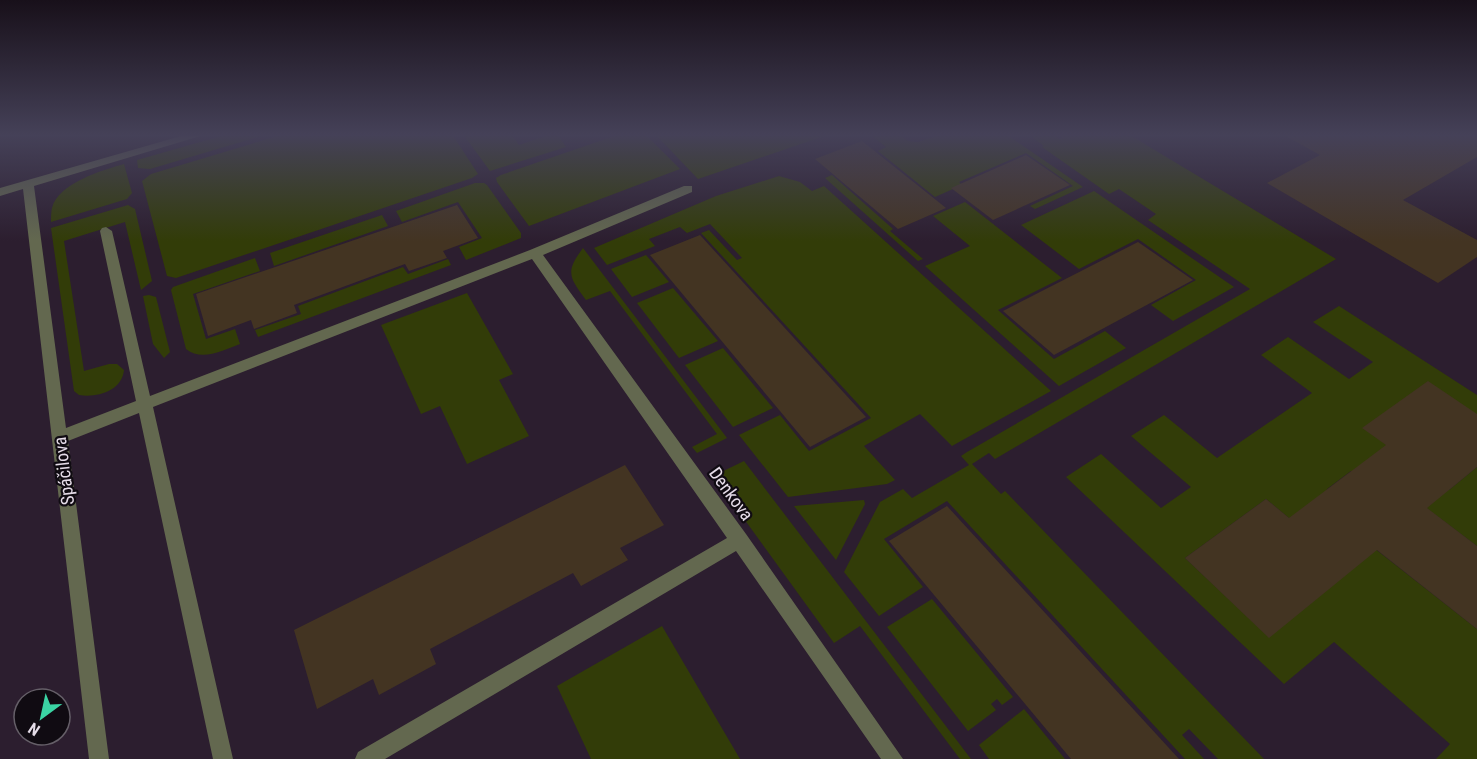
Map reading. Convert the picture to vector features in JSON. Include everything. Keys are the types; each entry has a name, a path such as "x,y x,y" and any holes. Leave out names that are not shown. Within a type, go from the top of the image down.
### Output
{"street":[{"path":"0,192 79,169"},
{"name":"Spáčilova","path":"28,184 99,759"},
{"path":"60,437 534,253 688,189"},
{"path":"106,231 224,759"},
{"name":"Denkova","path":"534,253 740,540 893,759"},
{"path":"365,759 740,540"}],"green space":[{"path":"125,169 132,193 127,199 51,222 52,208 63,191 82,179 105,170"},
{"path":"166,169 475,169 478,174 472,178 176,278 167,276 142,181 151,174"},
{"path":"517,169 679,169 529,226 497,182 496,178"},
{"path":"689,169 726,169 698,179"},
{"path":"901,169 988,169 959,182 962,185 935,197"},
{"path":"1049,169 1057,169 1083,187 1035,209 1030,206 1073,186"},
{"path":"1074,169 1187,169 1336,259 995,459 989,453 972,464 1001,494 1005,491 1264,759 1218,759 1189,729 1182,735 1204,759 1185,759 947,501 884,539 923,587 879,616 844,572 880,502 903,489 912,498 969,465 961,456 967,452 1250,289 1148,220 1156,214 1119,189 1109,194"},
{"path":"832,175 893,229 890,231 923,259 918,261 825,178"},
{"path":"779,176 800,182 812,191 824,186 1051,391 952,446 920,414 864,446 895,480 887,484 788,497 739,435 780,415 809,451 871,418 701,233 709,230 737,260 742,258 710,224 687,233 680,227 649,239 655,246 607,265 594,248 716,196"},
{"path":"475,183 487,185 521,233 521,238 466,260 459,247 482,238 458,202 402,222 396,211"},
{"path":"1094,191 1234,287 1173,321 1151,305 1196,280 1138,239 1079,269 1021,225"},
{"path":"965,202 1062,278 998,310 1054,359 1105,331 1126,348 1059,386 925,266 970,246 933,216"},
{"path":"128,205 135,209 152,281 141,290 125,222 64,241 84,371 109,364 117,364 124,370 119,383 108,392 79,395 74,391 51,228"},
{"path":"382,215 388,226 274,266 270,253"},
{"path":"583,248 727,438 697,453 692,447 717,434 610,291 586,300 580,292 571,274 573,263"},
{"path":"646,255 669,282 632,297 611,269"},
{"path":"255,258 260,271 193,294 206,339 235,329 240,344 206,355 192,353 186,349 171,290 173,287"},
{"path":"448,259 451,265 258,337 255,330 301,314 298,306 403,267 408,274"},
{"path":"673,288 718,341 679,358 637,303"},
{"path":"467,293 513,374 499,380 529,436 467,464 440,406 421,414 381,325"},
{"path":"143,296 156,297 170,352 164,358 153,344"},
{"path":"1339,306 1477,395 1477,414 1363,428 1411,462 1376,489 1351,471 1327,489 1313,538 1266,499 1185,558 1269,637 1360,537 1477,629 1477,759 1436,759 1450,744 1334,642 1284,684 1066,477 1101,454 1161,508 1191,487 1131,436 1164,415 1217,458 1312,393 1261,355 1288,337 1349,379 1373,362 1313,322"},
{"path":"723,348 773,408 733,427 685,365"},
{"path":"744,461 971,759 960,759 860,626 834,643 713,476"},
{"path":"1477,467 1477,546 1409,495 1431,478 1449,490"},
{"path":"864,500 865,504 836,560 794,506"},
{"path":"932,599 1013,697 1002,705 997,699 991,704 996,710 968,731 887,627"},
{"path":"662,626 740,759 591,759 557,686"},
{"path":"1024,709 1065,759 989,759 979,745"}],"building":[{"path":"827,169 898,169 946,208 898,229"},
{"path":"993,169 1047,169 1070,185 993,220 951,188"},
{"path":"1293,169 1456,169 1403,200 1477,240 1477,257 1438,283 1267,183"},
{"path":"457,205 478,238 443,251 447,258 409,271 405,264 294,305 297,313 254,329 251,320 208,336 196,294"},
{"path":"700,235 866,417 810,447 650,255"},
{"path":"1138,242 1193,280 1054,355 1003,311"},
{"path":"1428,381 1477,414 1477,467 1427,508 1477,546 1477,629 1377,550 1269,638 1185,558 1266,499 1289,518 1386,445 1362,428"},
{"path":"625,465 664,525 620,548 628,560 581,586 573,573 430,649 436,664 379,695 373,679 317,709 294,630"},
{"path":"947,506 1179,759 1071,759 889,541"}]}
